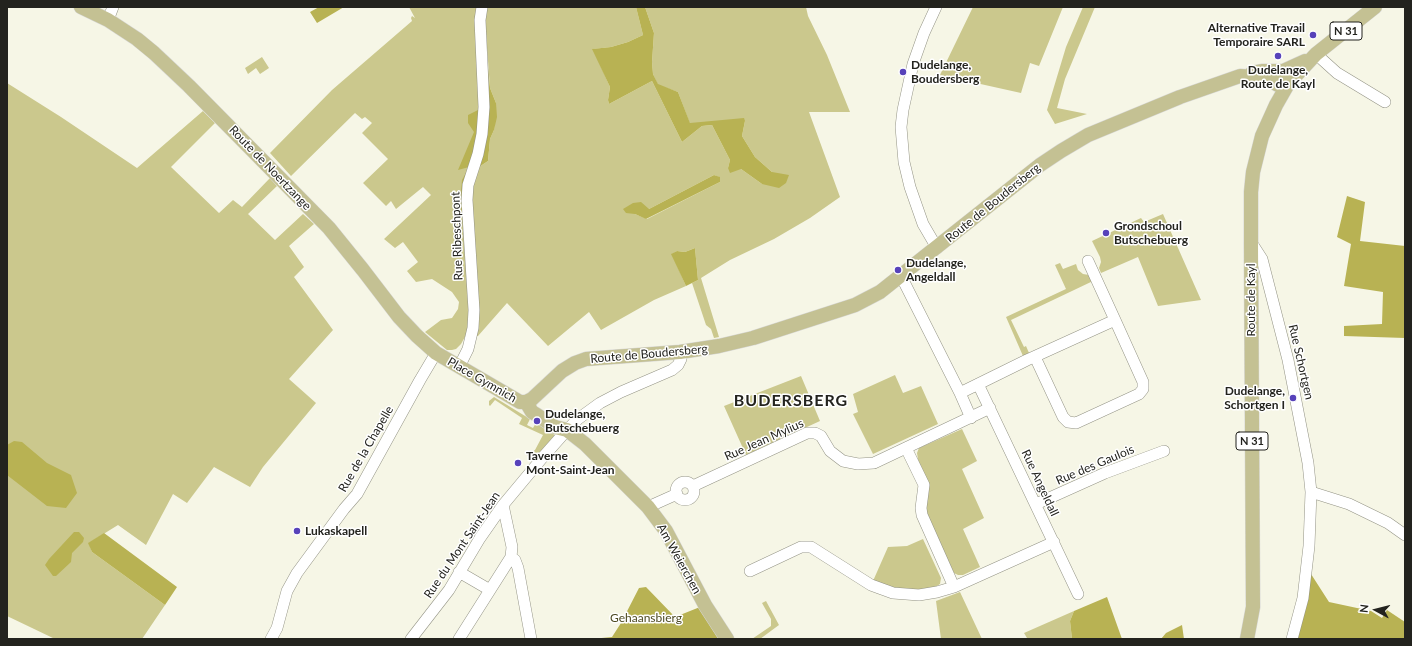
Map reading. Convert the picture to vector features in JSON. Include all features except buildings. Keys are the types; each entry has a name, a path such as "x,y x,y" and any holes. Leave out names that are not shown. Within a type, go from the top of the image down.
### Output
{"main road":[{"name":"Route de Noertzange","path":"81,7 108,20 143,44 189,86 330,228 399,317 436,353"},
{"name":"Route de Kayl","path":"1248,639 1253,607 1251,192 1256,158 1262,136 1276,105 1288,84 1316,54 1375,7"},
{"path":"1240,76 1263,71 1280,71 1293,67 1316,54"},
{"path":"1280,71 1288,84"},
{"name":"Route de Boudersberg","path":"529,400 562,371 575,363 586,359 680,352 730,344 855,305 880,292 1040,165 1088,135 1180,96 1240,76 1256,77 1278,86 1288,84"},
{"name":"Place Gymnich","path":"436,353 514,400 520,402 529,400 532,412 555,427 567,430"},
{"name":"Am Weierchen","path":"567,430 585,444 648,507 666,531 705,605 727,639"}],"street":[{"path":"108,20 113,7"},
{"name":"Rue Ribeschpont","path":"459,367 468,349 473,328 474,310 467,200 468,185 478,154 484,114 480,20 482,7"},
{"path":"936,7 924,33 913,64 903,110 901,127 904,162 910,187 923,224 937,248"},
{"path":"1316,54 1337,73 1385,102"},
{"name":"Rue Schortgen","path":"1251,242 1262,259 1288,360 1308,464 1311,492 1309,546 1303,598 1292,639"},
{"path":"1035,357 1063,417 1068,422 1076,423 1139,394 1143,389 1144,382 1088,261"},
{"path":"901,276 960,392 971,418"},
{"path":"960,392 1115,320"},
{"name":"Rue du Mont Saint-Jean","path":"411,639 449,590 480,538 503,505 567,430 578,419 600,403 621,392 672,370 678,365 680,352"},
{"name":"Rue de la Chapelle","path":"271,639 276,628 287,591 297,573 344,509 357,494 436,353"},
{"name":"Rue Angeldall","path":"978,384 1078,594"},
{"name":"Rue Jean Mylius","path":"648,507 677,494 676,490 681,482 690,482 693,486 807,433 816,432 821,436 830,451 843,460 858,464 874,462 990,408"},
{"path":"906,448 924,485 921,508 922,515 954,587"},
{"name":"Rue des Gaulois","path":"1036,504 1105,473 1164,451"},
{"path":"1311,492 1349,504 1388,523 1405,535"},
{"path":"459,639 511,557 512,547 503,505"},
{"path":"750,571 801,547 811,547 871,585 893,593 919,595 954,587 1054,542"},
{"path":"511,557 515,560 518,568 531,639"},
{"path":"459,572 490,590"}],"shaded area":[{"path":"409,7 479,7 483,102 464,185 470,328 461,344 456,349 452,350 447,350 425,332 441,320 452,318 458,309 459,302 452,292 432,279 416,282 407,271 418,262 403,242 395,248 384,239 431,195 423,187 396,209 391,201 386,206 363,183 388,159 362,133 372,123 365,117 362,119 355,113 291,176 270,153 332,90 412,21 412,16 415,18"},
{"path":"484,7 636,7 643,35 628,42 611,47 593,49 610,87 608,100 609,104 652,81 682,142 702,126 712,125 730,160 728,168 741,169 762,184 772,172 755,157 742,136 745,121 690,124 678,92 658,85 653,74 652,62 654,33 645,7 806,7 808,16 827,55 850,112 809,112 840,197 810,218 774,239 730,260 701,278 719,337 714,338 711,329 706,325 692,283 698,280 695,248 685,252 677,251 672,254 686,286 654,300 601,330 589,312 548,346 507,303 478,336 476,336 472,187 479,167 488,161 490,139 494,130 496,103 490,88","holes":["714,175 719,177 720,182 647,219 635,214 649,209"]},
{"path":"973,7 1063,7 1039,66 1030,63 1021,93 940,75"},
{"path":"1083,7 1095,7 1065,79 1057,108 1087,114 1055,124 1047,110 1066,47"},
{"path":"262,57 269,68 260,74 256,68 248,74 245,68"},
{"path":"7,83 137,168 203,111 215,123 171,167 219,213 233,200 242,207 270,178 277,186 248,214 275,240 303,214 314,224 289,246 304,267 294,277 333,330 289,379 316,403 263,467 250,487 214,467 187,503 173,494 146,545 118,525 89,543 92,552 165,605 142,639 55,639 7,616"},
{"path":"1163,214 1201,300 1158,306 1138,257 1101,273 1099,268 1101,262 1100,257 1092,241 1141,218 1144,222"},
{"path":"1060,263 1063,269 1076,264 1078,270 1083,274 1089,275 1093,281 1011,320 1024,347 1026,346 1029,353 1023,356 1006,317 1066,289 1055,265"},
{"path":"895,375 903,393 921,386 938,424 873,454 853,414 858,412 853,394"},
{"path":"801,376 820,421 746,455 724,406"},
{"path":"494,397 530,419 527,425 533,428 536,423 555,435 532,461 527,455 535,450 543,435 519,424 522,418 495,400 490,406 489,401"},
{"path":"962,429 977,461 962,469 984,518 963,529 980,567 963,575 958,575 954,573 927,516 917,453 919,448"},
{"path":"923,539 941,578 940,584 935,587 918,590 894,588 873,581 888,547 907,546"},
{"path":"960,592 982,639 941,639 936,601"},
{"path":"766,601 779,625 760,639 752,639 771,626 771,619 762,603"},
{"path":"1074,611 1070,621 1072,639 1026,639 1027,638 1024,633"}],"green space":[{"path":"319,7 344,7 317,23 310,12"},
{"path":"636,7 645,7 654,33 652,62 653,74 658,84 678,92 690,123 744,118 745,121 742,136 755,157 772,172 789,175 786,183 779,188 762,184 741,169 730,173 728,168 730,160 712,125 702,126 682,142 652,81 609,104 608,100 610,87 592,49 611,47 628,42 643,35"},
{"path":"488,68 490,88 496,103 497,117 490,139 488,161 479,167 472,187 471,200 474,218 472,222 463,223 461,221 460,202 462,180 469,167 458,170 474,132 468,123 468,115 478,110 483,78"},
{"path":"714,175 720,177 720,182 646,219 635,214 626,213 623,209 633,203 641,202 649,209"},
{"path":"1347,196 1365,202 1360,241 1405,246 1405,338 1344,336 1344,326 1382,324 1383,292 1344,286 1351,244 1337,237"},
{"path":"695,248 698,280 686,286 671,254 677,251 685,252"},
{"path":"14,441 22,442 47,463 71,475 77,493 66,508 47,506 7,475 7,445"},
{"path":"74,532 79,532 84,538 83,542 72,553 71,562 56,576 53,576 45,565"},
{"path":"104,533 177,587 165,605 92,552 88,543"},
{"path":"1311,574 1329,602 1371,611 1382,618 1387,610 1405,622 1405,639 1296,639 1308,599"},
{"name":"Gehaansbierg","path":"646,587 675,617 705,605 727,639 591,639 612,637 639,588"},
{"path":"1107,597 1122,639 1072,639 1070,621 1074,611"},
{"path":"1182,625 1184,639 1161,639 1166,633"}],"place":[{"name":"Alternative Travail Temporaire SARL","path":"1313,35"},
{"name":"Dudelange, Route de Kayl","path":"1278,56"},
{"name":"Dudelange, Boudersberg","path":"903,72"},
{"name":"Grondschoul Butschebuerg","path":"1106,233"},
{"name":"Dudelange, Angeldall","path":"898,270"},
{"name":"Dudelange, Schortgen I","path":"1293,398"},
{"name":"Dudelange, Butschebuerg","path":"537,421"},
{"name":"Taverne Mont-Saint-Jean","path":"518,463"},
{"name":"Lukaskapell","path":"297,531"}],"district":[{"name":"BUDERSBERG","path":"791,401"}]}
